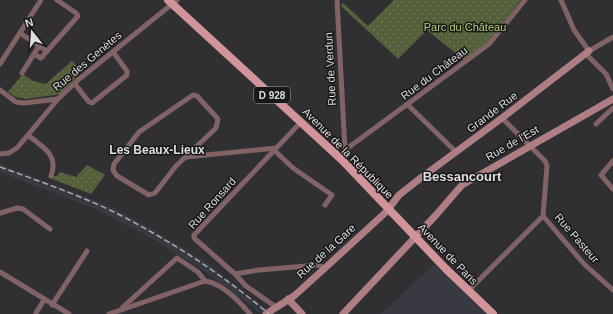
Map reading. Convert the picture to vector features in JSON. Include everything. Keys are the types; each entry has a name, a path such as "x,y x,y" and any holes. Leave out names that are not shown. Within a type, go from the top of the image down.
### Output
{"main road":[{"name":"Avenue de la République","path":"173,1 342,160 388,208"},
{"name":"Avenue de Paris","path":"388,208 468,291 493,314"}],"street":[{"path":"0,64 41,0"},
{"path":"34,54 41,58 78,16 76,13 56,0"},
{"name":"Rue de Verdun","path":"336,0 345,150 342,160"},
{"name":"Rue du Château","path":"345,150 489,44 525,0"},
{"path":"561,0 574,30 587,54 605,72 613,89"},
{"name":"Rue des Genètes","path":"1,154 9,153 17,148 58,99 173,1"},
{"path":"20,33 39,46 48,50"},
{"name":"Grande Rue","path":"388,208 405,190 587,54 613,37"},
{"path":"22,73 39,46"},
{"path":"75,84 89,102 92,102 127,75 127,71 113,52"},
{"path":"0,90 16,102 24,103 58,99"},
{"path":"186,157 216,128 218,119 197,96 193,95 139,132 114,164 113,170 117,176 149,195 155,193 176,166 186,157 275,149 293,168 332,195 325,205"},
{"name":"Rue de l'Est","path":"343,314 462,185 613,99"},
{"path":"408,105 456,152"},
{"path":"596,124 613,108"},
{"path":"468,291 543,216 548,166 545,160 502,118"},
{"name":"Rue Ronsard","path":"276,307 246,286 235,274 194,238 194,235 301,122"},
{"path":"28,135 52,155 55,164 51,176"},
{"path":"613,161 601,175 613,189"},
{"path":"0,213 17,208 23,209 50,229"},
{"name":"Rue de la Gare","path":"266,314 288,299 325,268 388,208"},
{"name":"Rue Pasteur","path":"543,216 584,264 613,290"},
{"path":"52,305 87,251"},
{"path":"121,308 177,258 198,272 205,281"},
{"path":"235,274 259,270 318,265 325,268"},
{"path":"0,272 69,314"},
{"path":"109,314 121,308 205,281 212,282 220,286 250,314"},
{"path":"288,299 302,314"},
{"path":"36,313 44,300"}],"shaded area":[{"path":"0,164 115,209 150,228 206,262 266,309 260,313 203,270 151,238 97,210 0,172"},
{"path":"434,264 486,314 380,314 398,298"}],"green space":[{"name":"Parc du Château","path":"394,0 521,0 488,42 464,60 427,30 398,59 341,6 343,3 368,26"},
{"path":"72,61 82,71 61,94 26,99 16,97 8,92 23,74 33,81 46,84"},
{"path":"87,165 105,175 91,194 52,179 52,176 57,176 60,172 76,177"}],"railway":[{"path":"0,167 59,188 116,213 196,259 233,285 269,314"}],"district":[{"name":"Les Beaux-Lieux","path":"157,150"},
{"name":"Bessancourt","path":"462,176"}]}
